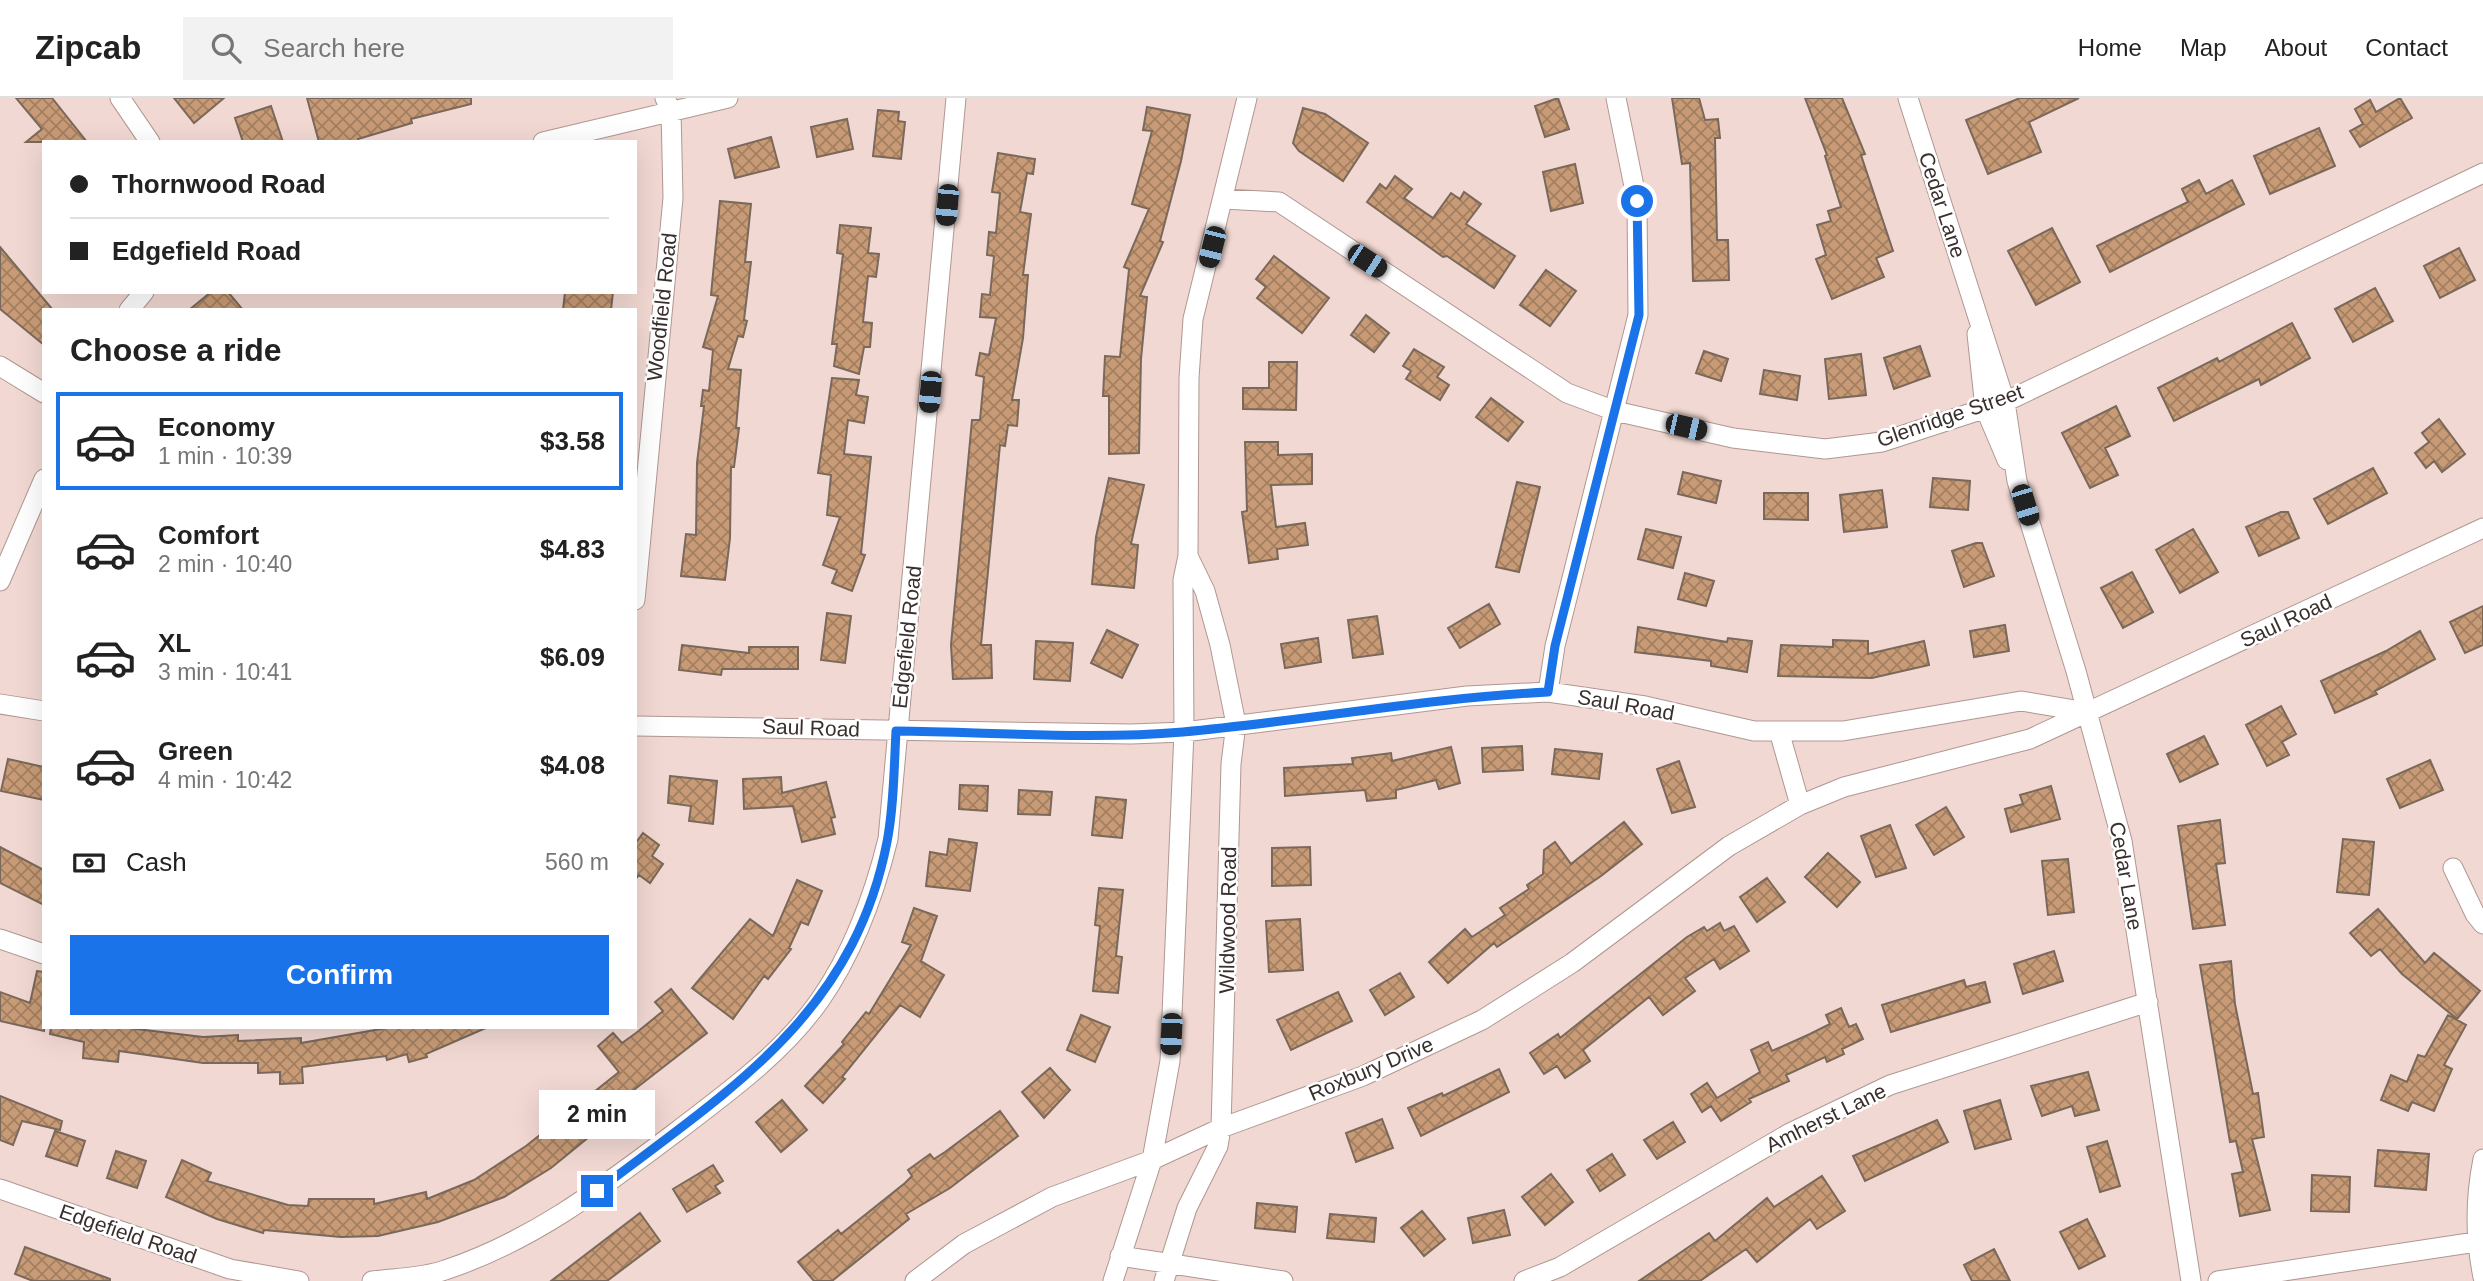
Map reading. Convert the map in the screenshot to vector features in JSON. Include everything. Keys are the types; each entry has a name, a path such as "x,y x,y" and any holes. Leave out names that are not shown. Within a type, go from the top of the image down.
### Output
{"street":[{"path":"120,98 149,140"},
{"path":"550,140 668,105 728,98"},
{"name":"Edgefield Road","path":"372,1281 443,1271 534,1232 578,1206 736,1086 795,1030 820,1000 853,944 878,879 888,839 956,98"},
{"name":"Wildwood Road","path":"1113,1281 1152,1160 1170,1061 1184,732 1183,580 1188,556 1189,378 1194,319 1247,98"},
{"path":"1548,692 1555,646 1639,315 1637,201 1616,98"},
{"name":"Cedar Lane","path":"1908,98 2005,402 2017,481"},
{"name":"Woodfield Road","path":"637,551 641,452 673,198 668,105"},
{"name":"Glenridge Street","path":"1224,200 1279,202 1567,393 1615,411 1733,438 1825,449 1882,442 2005,402 2483,173"},
{"path":"131,308 142,294"},
{"name":"Cedar Lane","path":"1976,312 1978,367 1985,408 2017,481 2087,712 2122,841 2191,1281"},
{"path":"0,366 42,392"},
{"path":"0,581 42,484"},
{"name":"Saul Road","path":"1800,805 1844,787 2030,738 2483,528"},
{"name":"Wildwood Road","path":"1167,1273 1188,1208 1218,1146 1221,1128 1231,764 1236,724 1205,591 1188,556"},
{"name":"Saul Road","path":"637,726 1131,734 1184,732 1467,696 1548,692 1645,706 1754,731 1843,731 2021,701 2087,712"},
{"path":"0,704 42,711"},
{"path":"1779,731 1800,805"},
{"name":"Roxbury Drive","path":"915,1281 964,1244 1052,1197 1152,1160 1221,1128 1363,1076 1482,1020 1572,963 1729,846 1800,805"},
{"path":"2453,868 2475,914 2483,924"},
{"path":"0,939 42,953"},
{"name":"Amherst Lane","path":"1524,1281 1560,1267 1790,1133 1890,1085 2148,1002"},
{"path":"2483,1159 2478,1181 2476,1242 2483,1277"},
{"name":"Edgefield Road","path":"0,1189 230,1269 299,1281"},
{"path":"2218,1281 2476,1242"},
{"path":"1120,1256 1167,1273 1283,1281"}],"building":[{"path":"16,98 52,98 85,140 26,142 42,129"},
{"path":"174,98 224,98 194,123"},
{"path":"307,98 471,98 471,104 411,119 412,123 358,140 318,140"},
{"path":"1558,98 1569,129 1545,137 1535,106"},
{"path":"1672,98 1699,98 1705,120 1718,119 1720,138 1715,138 1717,240 1728,240 1729,280 1693,281 1690,163 1682,164"},
{"path":"1805,98 1842,98 1865,154 1861,155 1893,251 1876,258 1884,277 1832,299 1816,259 1826,255 1817,225 1831,221 1828,211 1841,207 1825,156 1827,155"},
{"path":"2020,98 2079,98 2029,122 2041,152 1988,174 1966,120"},
{"path":"2400,98 2412,118 2360,147 2350,131 2363,124 2355,109 2370,100 2376,112"},
{"path":"271,106 282,140 242,140 235,118"},
{"path":"1147,107 1190,115 1160,241 1163,242 1140,296 1147,297 1141,359 1139,453 1109,454 1109,396 1103,396 1105,356 1120,357 1129,269 1124,267 1149,209 1132,204 1152,131 1143,130"},
{"path":"1303,108 1325,114 1368,143 1343,181 1299,151 1293,143"},
{"path":"878,110 899,112 898,121 905,122 901,159 873,156"},
{"path":"847,119 853,149 817,157 811,127"},
{"path":"2319,128 2335,166 2270,194 2254,156"},
{"path":"771,137 779,167 735,178 728,149"},
{"path":"998,153 1035,159 1033,174 1027,173 1020,212 1031,214 1023,275 1028,275 1023,338 1012,400 1019,400 1017,426 1008,425 1005,446 1000,445 981,645 991,645 992,678 953,679 951,645 972,420 980,420 984,377 976,375 980,353 989,355 996,318 980,317 982,294 990,295 994,256 987,255 989,232 996,233 1000,193 992,192"},
{"path":"1575,164 1583,203 1551,211 1543,172"},
{"path":"1395,176 1412,189 1404,198 1433,218 1451,193 1460,199 1464,192 1481,204 1466,224 1515,256 1494,288 1447,256 1443,257 1367,202 1380,184 1386,189"},
{"path":"2199,180 2206,194 2232,180 2244,204 2110,272 2097,246 2188,202 2182,189"},
{"path":"720,201 751,204 745,262 751,262 744,320 747,321 743,337 738,336 728,369 741,370 736,428 739,428 734,467 731,467 730,538 725,580 681,576 686,534 696,535 697,463 704,406 701,406 703,390 709,391 713,350 703,347 718,296 711,295"},
{"path":"840,225 871,228 868,253 879,254 876,277 868,276 863,322 872,323 870,347 864,347 859,374 834,366 837,344 832,344 843,254 837,253"},
{"path":"2052,228 2080,282 2036,305 2008,251"},
{"path":"0,247 51,308 42,308 42,343 0,309"},
{"path":"2459,248 2475,280 2440,298 2424,266"},
{"path":"1274,256 1329,298 1302,333 1257,298 1266,287 1256,279"},
{"path":"1546,270 1576,291 1550,326 1520,305"},
{"path":"2375,288 2393,321 2353,342 2335,309"},
{"path":"209,294 230,294 241,308 191,308"},
{"path":"565,294 613,294 611,308 563,308"},
{"path":"1366,315 1389,333 1374,352 1351,335"},
{"path":"2292,323 2310,358 2261,385 2259,379 2174,421 2158,388 2217,358 2219,362"},
{"path":"1920,346 1930,376 1894,389 1884,358"},
{"path":"1414,349 1444,367 1437,377 1449,385 1440,400 1406,379 1411,371 1403,366"},
{"path":"1704,351 1728,359 1721,381 1696,373"},
{"path":"1861,354 1866,395 1829,399 1825,359"},
{"path":"1269,362 1297,362 1296,410 1243,409 1243,388 1269,388"},
{"path":"1764,370 1800,376 1797,400 1760,394"},
{"path":"832,378 859,380 856,395 868,397 864,423 848,420 844,454 871,457 861,554 865,555 852,591 832,583 837,570 823,565 840,517 827,515 831,475 818,473"},
{"path":"1491,398 1523,422 1508,441 1476,417"},
{"path":"2116,406 2130,436 2105,448 2118,475 2090,488 2062,433"},
{"path":"2439,419 2465,454 2442,472 2434,461 2426,468 2415,453 2429,442 2422,433"},
{"path":"1245,442 1278,442 1278,455 1312,454 1312,484 1271,485 1276,527 1305,523 1308,545 1277,549 1278,559 1249,563 1242,512 1247,511"},
{"path":"2373,468 2387,493 2328,524 2314,499"},
{"path":"1683,472 1721,481 1716,503 1678,494"},
{"path":"1109,478 1144,485 1131,544 1138,545 1134,588 1092,584 1096,537"},
{"path":"1933,478 1970,481 1968,510 1930,507"},
{"path":"1517,482 1540,487 1519,572 1496,567"},
{"path":"1882,490 1887,527 1844,532 1840,495"},
{"path":"1764,493 1808,493 1808,520 1764,519"},
{"path":"2281,512 2288,512 2299,538 2259,556 2246,527"},
{"path":"1646,529 1681,537 1673,568 1638,559"},
{"path":"2193,529 2218,572 2180,593 2156,550"},
{"path":"1982,543 1994,576 1964,587 1952,551"},
{"path":"2132,572 2153,612 2123,628 2101,588"},
{"path":"1685,573 1714,581 1706,606 1678,599"},
{"path":"1489,604 1500,624 1460,648 1448,628"},
{"path":"2483,606 2483,645 2465,653 2450,622"},
{"path":"827,613 851,616 845,663 821,660"},
{"path":"1377,616 1383,654 1353,658 1348,620"},
{"path":"2005,625 2009,651 1974,657 1970,631"},
{"path":"1638,627 1727,642 1728,638 1752,641 1747,672 1711,666 1711,661 1635,652"},
{"path":"1107,630 1138,645 1122,678 1091,663"},
{"path":"2420,631 2435,659 2375,691 2377,694 2335,713 2321,681 2386,651"},
{"path":"1318,638 1321,662 1285,668 1281,644"},
{"path":"1833,640 1868,641 1868,654 1924,641 1929,665 1872,678 1778,676 1781,645 1833,647"},
{"path":"1036,641 1073,643 1070,681 1034,679"},
{"path":"682,645 749,653 749,647 798,647 798,669 722,669 721,675 679,670"},
{"path":"2281,706 2296,734 2282,742 2289,755 2267,766 2246,725"},
{"path":"2204,736 2218,764 2180,782 2167,754"},
{"path":"1522,746 1523,770 1483,772 1482,748"},
{"path":"1451,747 1460,783 1439,789 1436,780 1396,790 1396,798 1367,801 1365,790 1285,796 1284,768 1353,764 1352,758 1391,753 1392,761"},
{"path":"1555,749 1602,754 1599,779 1552,774"},
{"path":"8,759 42,767 42,800 1,791"},
{"path":"2430,760 2443,790 2400,808 2387,779"},
{"path":"1679,761 1695,807 1672,813 1657,769"},
{"path":"670,776 717,781 713,824 689,821 691,806 668,803"},
{"path":"781,777 782,793 826,782 835,817 831,818 835,834 802,842 793,806 744,809 743,779"},
{"path":"960,785 988,786 987,811 959,809"},
{"path":"2051,786 2060,819 2011,832 2005,809 2023,804 2020,795"},
{"path":"1019,790 1052,792 1050,815 1018,814"},
{"path":"1096,797 1126,800 1122,838 1092,835"},
{"path":"1946,807 1964,837 1934,855 1916,825"},
{"path":"2220,820 2225,863 2216,864 2225,925 2193,929 2178,826"},
{"path":"1624,822 1642,844 1601,876 1497,947 1494,943 1448,983 1429,962 1465,929 1472,937 1505,915 1500,908 1529,889 1527,885 1543,874 1544,850 1555,842 1571,864"},
{"path":"1890,825 1906,868 1876,877 1861,836"},
{"path":"643,833 659,845 652,856 663,864 650,883 639,875 637,878 637,841"},
{"path":"949,839 977,843 970,891 926,886 930,852 947,855"},
{"path":"2343,839 2374,842 2369,895 2337,892"},
{"path":"0,847 42,869 42,904 0,883"},
{"path":"1310,847 1311,885 1272,886 1272,848"},
{"path":"1828,853 1860,882 1837,907 1805,877"},
{"path":"2068,859 2074,912 2048,915 2042,861"},
{"path":"1767,878 1785,902 1757,922 1740,897"},
{"path":"797,880 822,891 808,925 801,922 789,948 791,949 768,979 764,976 733,1019 692,988 750,919 773,936"},
{"path":"1099,888 1123,890 1116,956 1122,957 1118,993 1093,991 1100,926 1095,925"},
{"path":"914,908 937,916 921,961 944,975 920,1017 900,1005 842,1077 845,1079 823,1103 805,1086 844,1044 842,1042 866,1012 869,1014 911,945 902,942"},
{"path":"2378,909 2425,963 2434,953 2480,991 2457,1019 2402,974 2380,949 2371,956 2350,933"},
{"path":"1300,919 1303,970 1269,972 1266,921"},
{"path":"1720,923 1724,931 1734,926 1749,951 1720,969 1714,959 1685,978 1695,991 1663,1015 1649,997 1583,1050 1590,1061 1565,1078 1557,1066 1544,1074 1530,1053 1558,1034 1560,1038 1687,937 1704,927 1707,931"},
{"path":"2054,951 2063,981 2023,994 2014,964"},
{"path":"2231,961 2235,1004 2253,1094 2258,1093 2264,1137 2252,1139 2270,1210 2240,1216 2232,1174 2243,1172 2236,1141 2230,1142 2200,965"},
{"path":"37,971 42,972 44,1031 0,1021 0,992 30,1003"},
{"path":"1400,973 1414,997 1385,1015 1370,990"},
{"path":"1964,980 1966,987 1985,982 1990,1002 1891,1032 1882,1005"},
{"path":"671,989 707,1033 617,1103 621,1107 609,1116 611,1119 551,1168 504,1197 438,1222 378,1236 341,1237 264,1230 263,1233 217,1219 166,1197 182,1160 211,1173 207,1181 288,1205 308,1206 309,1199 374,1199 374,1204 426,1192 427,1199 474,1180 526,1146 619,1072 598,1046 613,1033 622,1043 636,1033 663,1011 655,1002"},
{"path":"1338,992 1352,1021 1291,1050 1277,1020"},
{"path":"1841,1008 1849,1027 1856,1024 1863,1039 1842,1049 1844,1054 1827,1062 1825,1057 1786,1075 1789,1081 1749,1099 1751,1102 1721,1121 1711,1106 1702,1112 1691,1094 1707,1083 1717,1098 1760,1072 1751,1050 1768,1042 1772,1051 1810,1034 1830,1024 1826,1015"},
{"path":"1081,1015 1110,1027 1095,1062 1067,1050"},
{"path":"2448,1015 2466,1025 2444,1065 2452,1069 2434,1111 2412,1102 2408,1111 2381,1100 2391,1075 2407,1082 2418,1055 2425,1057"},
{"path":"51,1029 137,1029 203,1037 238,1035 238,1041 301,1038 301,1043 381,1029 483,1029 426,1054 427,1057 409,1062 407,1054 387,1060 386,1056 302,1067 303,1083 280,1084 280,1072 258,1073 258,1063 203,1063 119,1051 118,1062 83,1058 84,1042 50,1034"},
{"path":"1050,1068 1070,1090 1044,1118 1022,1092"},
{"path":"1499,1069 1509,1092 1421,1136 1408,1108 1442,1093 1443,1096"},
{"path":"2088,1072 2099,1110 2075,1116 2072,1106 2042,1116 2031,1086"},
{"path":"0,1096 62,1121 60,1130 22,1121 13,1145 0,1140"},
{"path":"782,1100 807,1130 781,1152 756,1122"},
{"path":"2000,1100 2011,1139 1975,1149 1964,1111"},
{"path":"1000,1111 1018,1136 950,1188 906,1214 909,1219 832,1281 814,1281 798,1262 838,1230 841,1234 905,1183 912,1176 908,1170 930,1154 934,1159 945,1152"},
{"path":"1382,1119 1393,1148 1356,1162 1346,1133"},
{"path":"1937,1120 1948,1142 1865,1181 1853,1156"},
{"path":"1673,1122 1685,1142 1657,1159 1644,1140"},
{"path":"55,1131 85,1141 77,1166 46,1156"},
{"path":"2107,1141 2120,1186 2100,1192 2087,1147"},
{"path":"2378,1150 2429,1154 2426,1190 2375,1186"},
{"path":"116,1151 146,1161 137,1188 107,1178"},
{"path":"1612,1154 1625,1175 1600,1191 1587,1170"},
{"path":"713,1165 723,1181 715,1186 720,1193 687,1212 673,1189"},
{"path":"1551,1174 1573,1202 1545,1225 1522,1197"},
{"path":"2312,1175 2350,1177 2349,1212 2311,1211"},
{"path":"1822,1176 1845,1211 1817,1229 1810,1219 1757,1262 1746,1249 1700,1281 1639,1281 1709,1233 1715,1241 1767,1198 1774,1207"},
{"path":"1257,1203 1297,1207 1295,1232 1255,1228"},
{"path":"1504,1210 1510,1235 1473,1243 1468,1218"},
{"path":"1422,1211 1445,1239 1424,1256 1401,1228"},
{"path":"640,1213 660,1241 607,1281 551,1281"},
{"path":"1330,1214 1376,1218 1374,1242 1327,1238"},
{"path":"2087,1219 2105,1256 2079,1269 2060,1232"},
{"path":"25,1247 110,1281 33,1281 15,1274"},
{"path":"1994,1249 2010,1281 1972,1281 1964,1265"}],"route":[{"path":"597,1191 736,1086 795,1030 820,1000 853,944 878,879 888,839 896,731 1131,734 1184,732 1467,696 1548,692 1555,646 1639,315 1637,201"}]}
